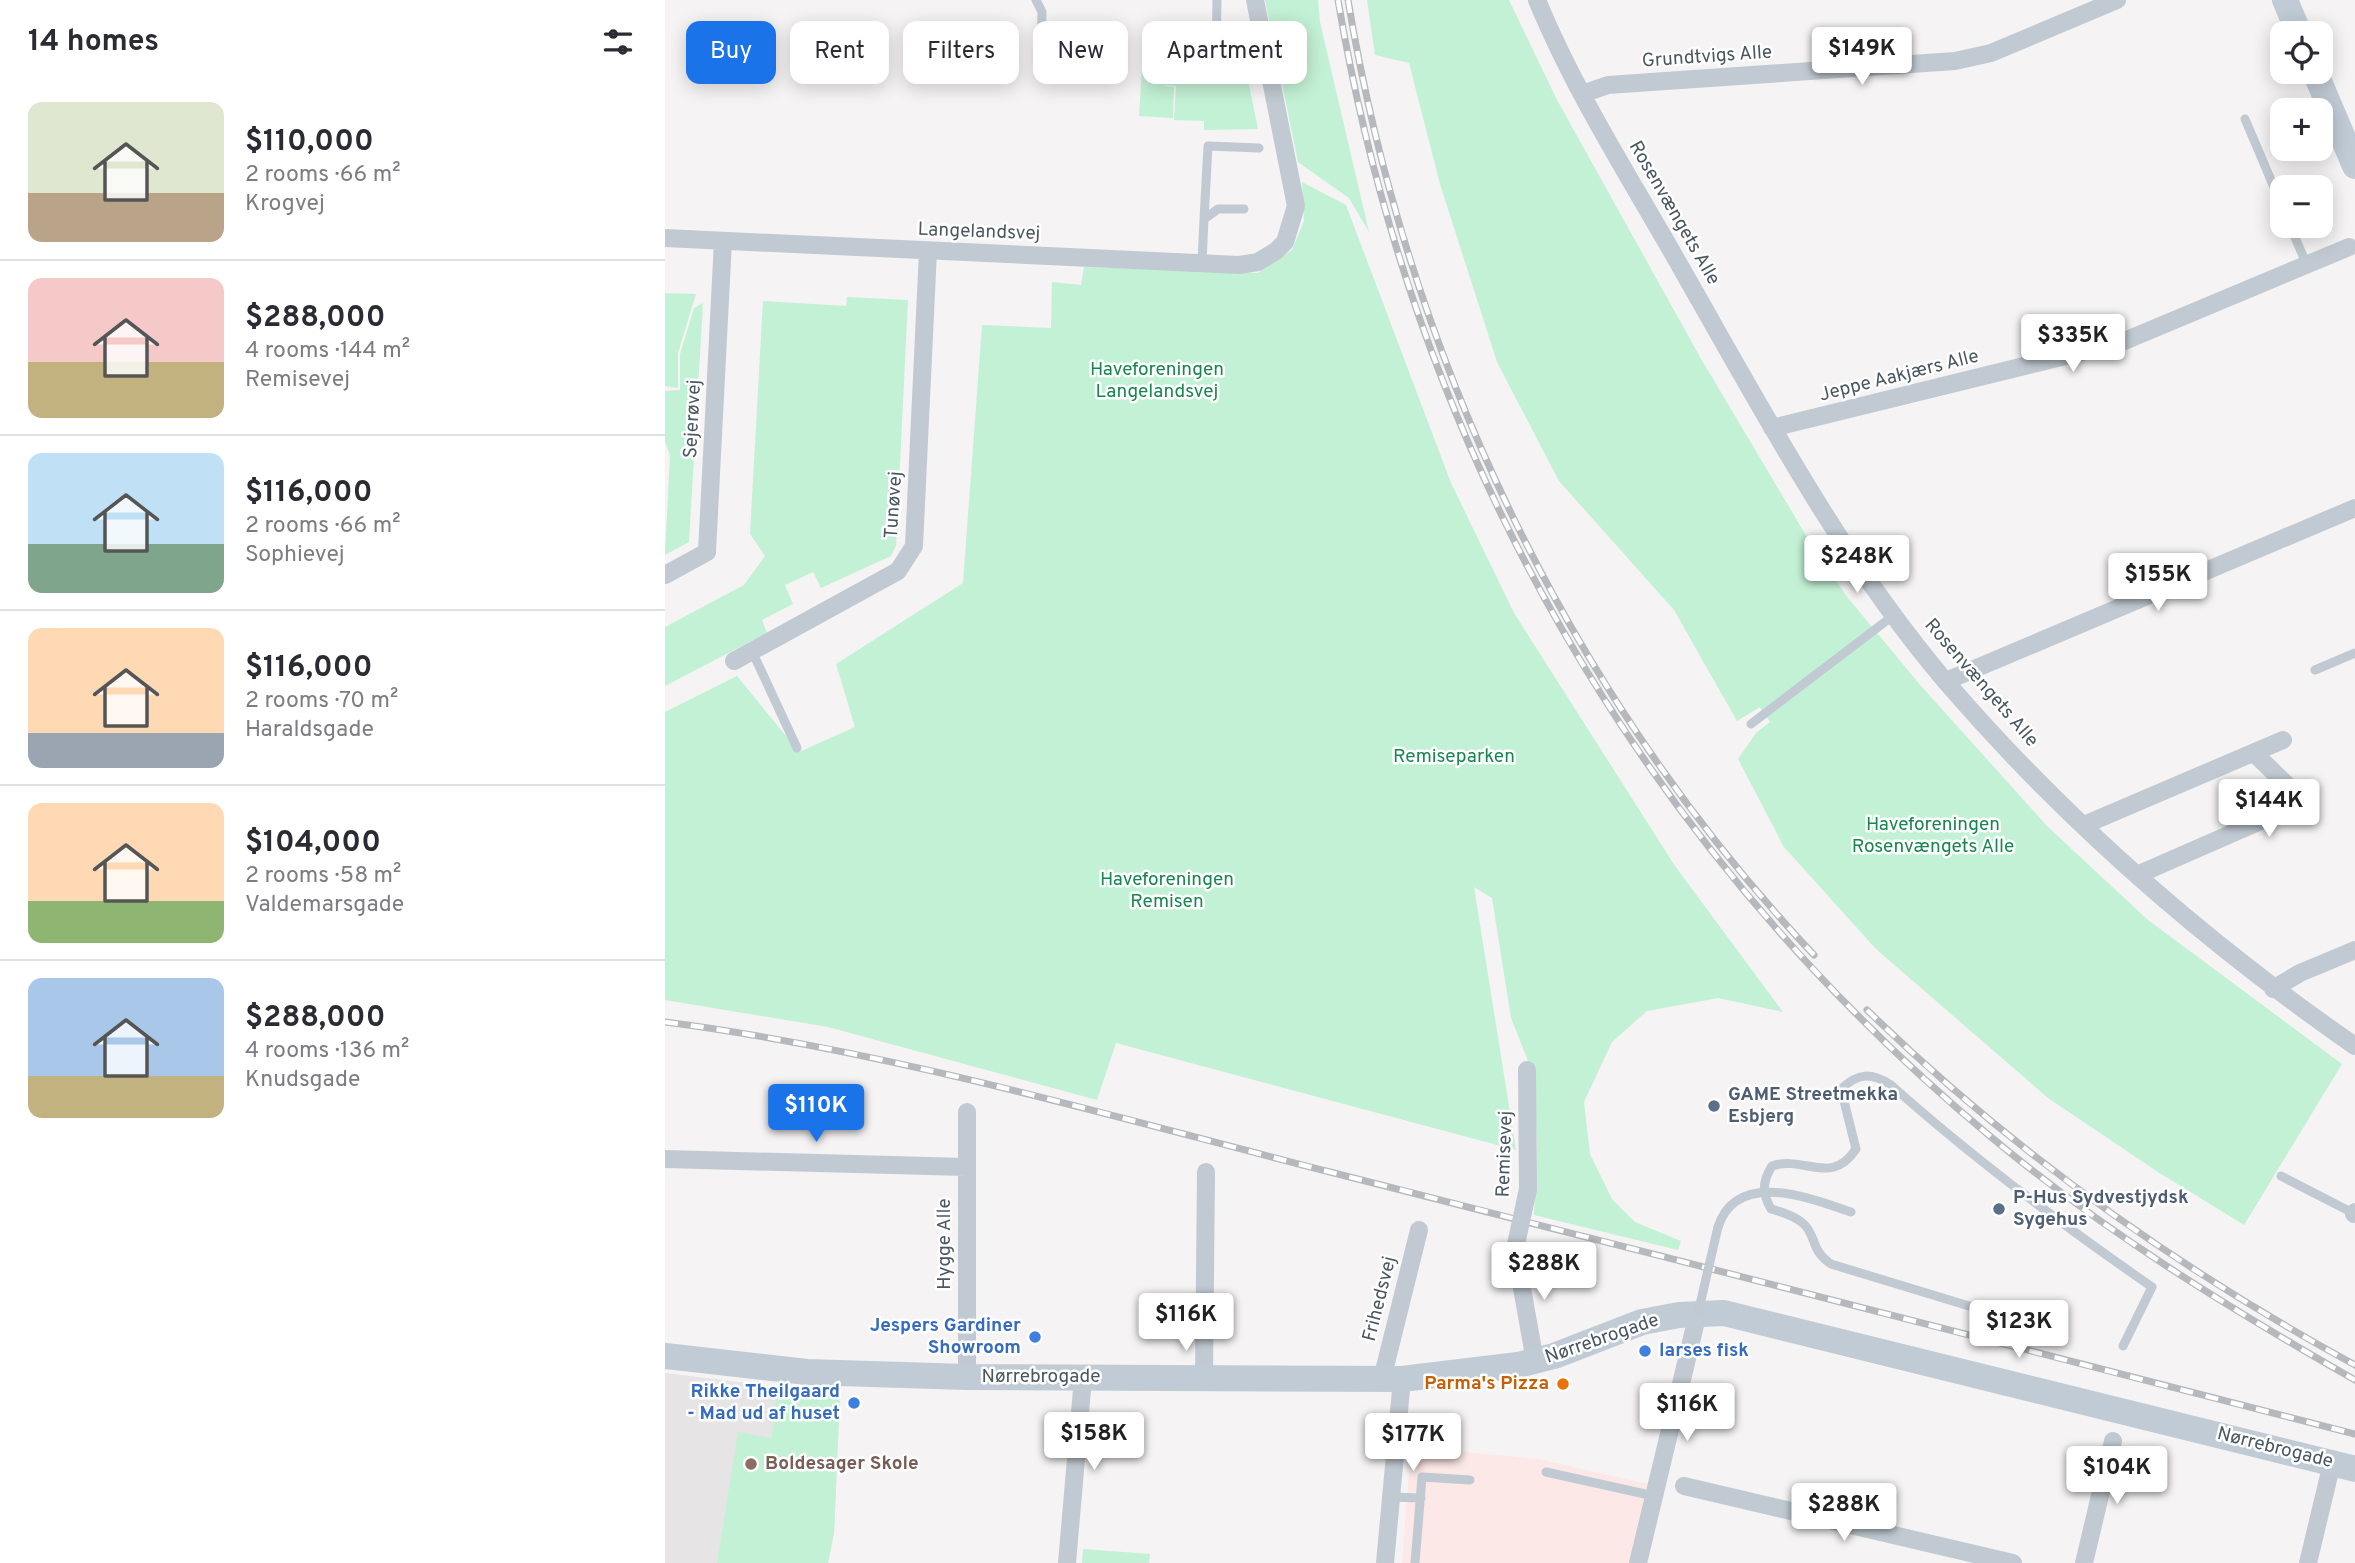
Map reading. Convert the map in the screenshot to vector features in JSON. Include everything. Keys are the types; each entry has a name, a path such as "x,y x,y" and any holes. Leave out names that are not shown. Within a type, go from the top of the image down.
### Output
{"street":[{"name":"Langelandsvej","path":"665,238 1239,265 1258,262 1285,242 1296,206 1255,0"},
{"name":"Rosenvængets Alle","path":"1537,0 1583,94 1772,428 1863,571 1946,681 2084,825 2137,875 2273,989 2355,1046"},
{"name":"Grundtvigs Alle","path":"1583,94 1608,85 1955,61 1991,53 2117,0"},
{"path":"2285,0 2294,21"},
{"path":"2320,84 2355,166"},
{"name":"Sejerøvej","path":"665,575 707,552 723,241"},
{"name":"Jeppe Aakjærs Alle","path":"1772,428 2122,342 2349,247"},
{"name":"Tunøvej","path":"734,661 898,571 914,547 928,251"},
{"path":"1946,681 2355,508"},
{"path":"2084,825 2283,740"},
{"path":"2137,875 2281,812 2287,805 2288,786 2254,752"},
{"path":"2273,989 2300,973 2355,950"},
{"name":"Remisevej","path":"1527,1070 1528,1189 1515,1249 1535,1361"},
{"name":"Hygge Alle","path":"967,1112 967,1377"},
{"path":"665,1159 966,1167"},
{"path":"1204,1376 1206,1172"},
{"name":"Frihedsvej","path":"1385,1563 1391,1497 1392,1379 1419,1230"},
{"path":"1638,1563 1698,1313"},
{"name":"Nørrebrogade","path":"665,1356 807,1372 967,1377 1204,1376 1392,1379 1535,1361 1642,1322 1698,1313 1724,1313 2344,1466"},
{"path":"1067,1563 1083,1378"},
{"path":"2084,1563 2113,1441"},
{"path":"2308,1563 2344,1466"},
{"path":"1683,1486 2013,1563"}],"lane":[{"path":"1036,0 1042,12 1042,21"},
{"path":"1217,0 1217,21"},
{"path":"2245,119 2270,178"},
{"path":"1202,263 1207,146 1259,148"},
{"path":"1204,219 1218,209 1244,209"},
{"path":"2295,238 2307,265"},
{"path":"1751,724 1895,614"},
{"path":"752,651 797,748"},
{"path":"2315,670 2355,653"},
{"path":"1991,1313 1831,1264 1823,1259 1809,1227 1798,1217 1772,1209 1763,1192 1764,1179 1772,1166 1783,1162 1834,1168 1847,1163 1856,1149 1841,1089 1855,1077 1866,1074 1879,1077 1959,1145 2069,1229 2152,1287 2123,1346"},
{"path":"2281,1176 2355,1214"},
{"path":"1698,1313 1718,1227 1732,1205 1763,1192 1790,1192 1851,1212"},
{"path":"1546,1472 1654,1496"},
{"path":"1415,1563 1422,1477 1470,1480"},
{"path":"1391,1497 1420,1499"}],"shaded area":[{"name":"Boldesager Skole","path":"665,1373 840,1394 834,1533 828,1563 665,1563"},
{"path":"1411,1447 1538,1459 1648,1484 1629,1563 1402,1563"}],"green space":[{"path":"1265,0 1318,0 1320,22 1369,232 1349,198 1298,162 1282,84 1307,84 1307,21 1269,21"},
{"name":"Haveforeningen Rosenvængets Alle","path":"1367,0 1509,0 1557,100 1700,357 1814,549 1848,598 1921,686 2048,827 2148,920 2342,1064 2244,1225 2158,1172 2048,1098 1876,949 1784,847 1738,759 1756,733 1770,722 1760,707 1737,721 1674,610 1559,481 1497,362 1440,184 1409,63 1375,55"},
{"path":"1142,67 1142,84 1165,84 1174,87 1173,118 1139,116"},
{"path":"1249,84 1258,129 1204,130 1204,121 1174,120 1176,86 1166,85"},
{"path":"1302,182 1346,205 1451,483 1514,613 1675,866 1783,1012 1718,998 1647,1011 1612,1042 1584,1102 1590,1154 1612,1199 1635,1222 1681,1241 1678,1250 1534,1215 1537,1143 1534,1076 1511,1018 1492,898 1474,887 1516,1150 1116,1043 1097,1100 828,1027 665,1000 665,712 737,676 799,752 855,727 836,664 963,583 982,325 1051,328 1052,282 1081,285 1084,267 1258,273 1292,250 1304,221"},
{"path":"665,293 696,294 678,353 678,388 665,386"},
{"path":"847,297 908,300 896,546 891,556 821,588 813,572 785,585 793,604 762,620 767,633 665,686 665,627 744,585 765,556 750,534 763,301 846,306"},
{"path":"703,303 689,542 665,555 670,455 665,441 665,391 680,390 680,354 694,308"},
{"path":"777,1392 840,1394 834,1533 828,1563 717,1563 738,1432 771,1438"},
{"path":"1083,1549 1150,1554 1149,1563 1082,1563"}],"railway":[{"path":"1338,0 1373,166 1423,327 1485,481 1561,628 1650,768 1752,900 1865,1023 1991,1137 2077,1204 2168,1267 2355,1380"},
{"path":"1348,0 1375,132 1411,262 1456,389 1511,512 1574,631 1645,745 1725,853 1814,955"},
{"path":"1867,1010 1980,1112 2099,1204 2224,1289 2355,1365"},
{"path":"665,1022 833,1050 999,1087 2355,1434"}],"place":[{"name":"GAME Streetmekka Esbjerg","path":"1714,1106"},
{"name":"P-Hus Sydvestjydsk Sygehus","path":"1999,1209"},
{"name":"Jespers Gardiner Showroom","path":"1035,1337"},
{"name":"larses fisk","path":"1645,1351"},
{"name":"Parma's Pizza","path":"1563,1384"},
{"name":"Rikke Theilgaard - Mad ud af huset","path":"854,1403"},
{"name":"Boldesager Skole","path":"751,1464"}],"park label":[{"name":"Haveforeningen Langelandsvej","path":"1157,381"},
{"name":"Remiseparken","path":"1454,757"},
{"name":"Haveforeningen Remisen","path":"1167,891"}]}
